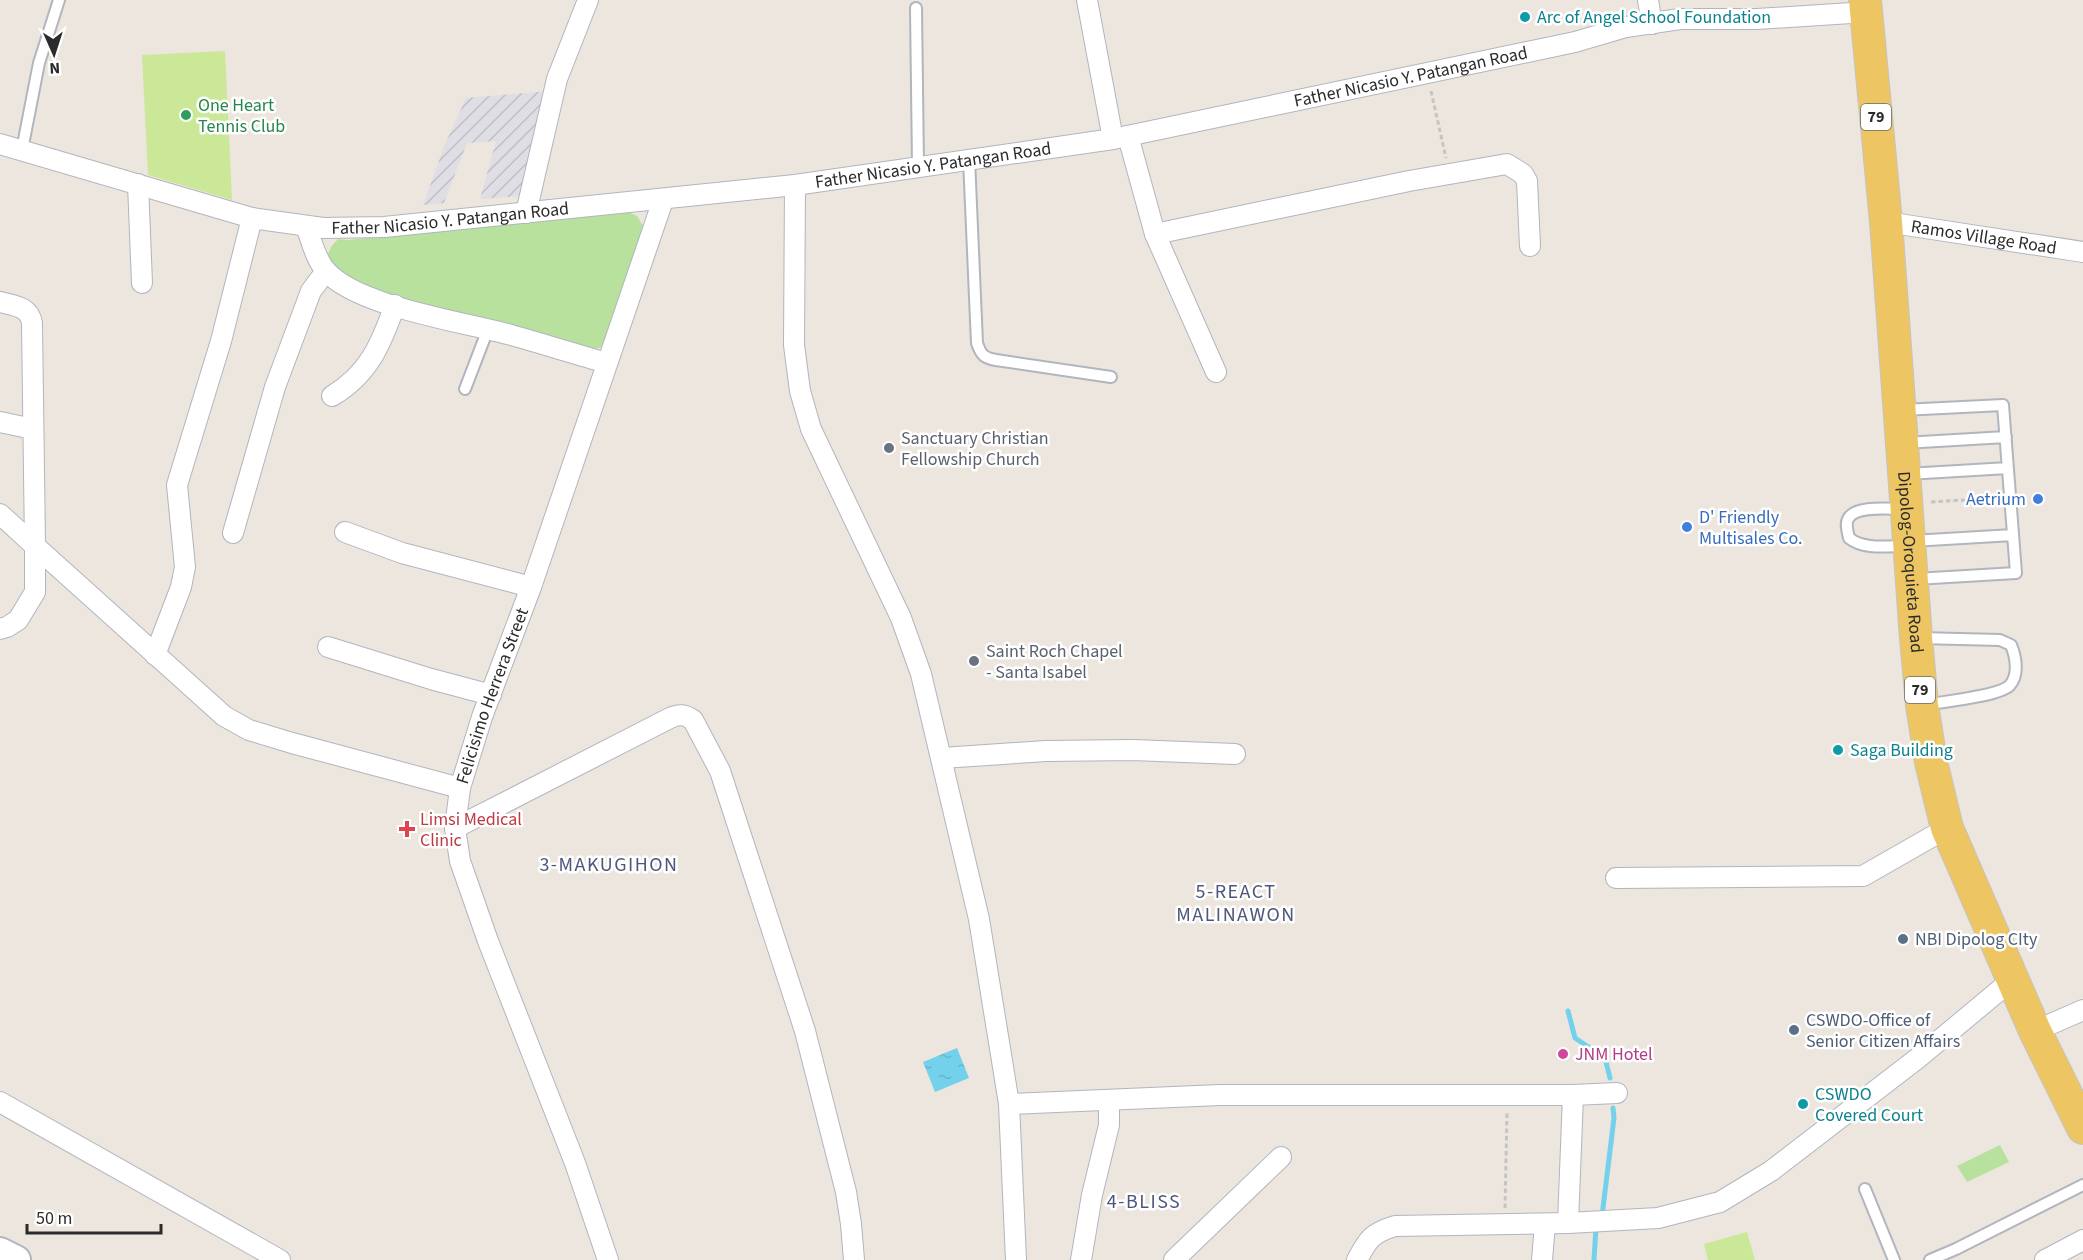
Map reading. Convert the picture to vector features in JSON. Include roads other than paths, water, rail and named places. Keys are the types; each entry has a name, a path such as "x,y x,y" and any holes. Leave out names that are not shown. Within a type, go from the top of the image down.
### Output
{"main road":[{"name":"Dipolog-Oroquieta Road","path":"1866,6 1886,222 1916,638 1922,705 1931,762 1947,828 2035,1031 2083,1128"},
{"path":"0,1252 16,1260"}],"street":[{"path":"526,213 557,79 588,0"},
{"path":"1087,0 1120,137 1155,234 1216,372"},
{"path":"1648,0 1652,24"},
{"name":"Father Nicasio Y. Patangan Road","path":"0,144 252,218 322,228 384,227 795,185 1120,137 1575,42 1626,27 1680,20 1757,19 1866,6"},
{"path":"1155,234 1507,164 1523,174 1527,181 1530,246"},
{"path":"138,184 142,283"},
{"path":"795,185 794,345 800,391 811,429 901,618 921,674 942,758 979,919 1009,1104 1016,1260"},
{"name":"Felicisimo Herrera Street","path":"608,1260 575,1163 488,941 460,861 455,828 460,788 663,200"},
{"path":"155,655 181,587 185,567 177,485 221,341 252,218"},
{"name":"Ramos Village Road","path":"1886,222 2083,252"},
{"path":"306,226 315,251 326,271 361,293 395,305 607,363"},
{"path":"233,533 275,387 311,291 326,271"},
{"path":"0,302 23,308 30,315 35,546 35,592 18,620 0,629"},
{"path":"332,396 347,387 375,356 395,305"},
{"path":"0,422 33,429"},
{"path":"0,514 224,716 249,730 460,788"},
{"path":"345,532 402,554 531,587"},
{"path":"328,647 491,695"},
{"path":"455,828 670,718 686,715 693,720 720,771 805,1031 846,1192 854,1260"},
{"path":"942,758 1046,751 1133,750 1235,754"},
{"path":"1616,878 1863,876 1947,828"},
{"path":"1357,1260 1369,1239 1378,1231 1395,1226 1545,1224 1659,1218 1720,1202 1771,1171 1918,1058 2013,979"},
{"path":"2035,1031 2083,1010"},
{"path":"1009,1104 1220,1095 1617,1093"},
{"path":"1573,1095 1576,1223"},
{"path":"1081,1260 1092,1195 1109,1125 1108,1100"},
{"path":"0,1102 280,1260"},
{"path":"1174,1260 1281,1158"},
{"path":"1542,1260 1545,1224"},
{"path":"2045,1260 2083,1240"}],"lane":[{"path":"22,150 39,63 59,0"},
{"path":"916,8 918,166"},
{"path":"969,159 977,343 981,355 996,360 1111,376"},
{"path":"465,389 488,329"},
{"path":"1899,410 2003,405 2016,573 1911,579"},
{"path":"1902,443 2006,437"},
{"path":"2008,468 1905,495 1861,510 1850,516 1847,522 1849,538 1853,542 1869,546 2013,535"},
{"path":"1916,638 2000,640 2011,645 2015,656 2015,678 2009,687 1996,693 1922,705"},
{"path":"1930,1260 2083,1185"},
{"path":"1865,1189 1894,1260"}],"water":[{"path":"957,1048 969,1078 935,1092 923,1062"}],"waterway":[{"path":"1568,1011 1575,1038 1605,1058 1610,1078"},
{"path":"1602,1216 1614,1118 1613,1108"},
{"path":"1594,1260 1596,1227"}],"place":[{"name":"Arc of Angel School Foundation","path":"1525,17"},
{"name":"One Heart Tennis Club","path":"186,115"},
{"name":"Sanctuary Christian Fellowship Church","path":"889,448"},
{"name":"Aetrium","path":"2038,499"},
{"name":"D' Friendly Multisales Co.","path":"1687,527"},
{"name":"Saint Roch Chapel - Santa Isabel","path":"974,661"},
{"name":"Saga Building","path":"1838,750"},
{"name":"Limsi Medical Clinic","path":"407,829"},
{"name":"NBI Dipolog CIty","path":"1903,939"},
{"name":"CSWDO-Office of Senior Citizen Affairs","path":"1794,1030"},
{"name":"JNM Hotel","path":"1563,1054"},
{"name":"CSWDO Covered Court","path":"1803,1104"}],"district":[{"name":"3-MAKUGIHON","path":"609,865"},
{"name":"5-REACT MALINAWON","path":"1236,904"},
{"name":"4-BLISS","path":"1144,1202"}]}
